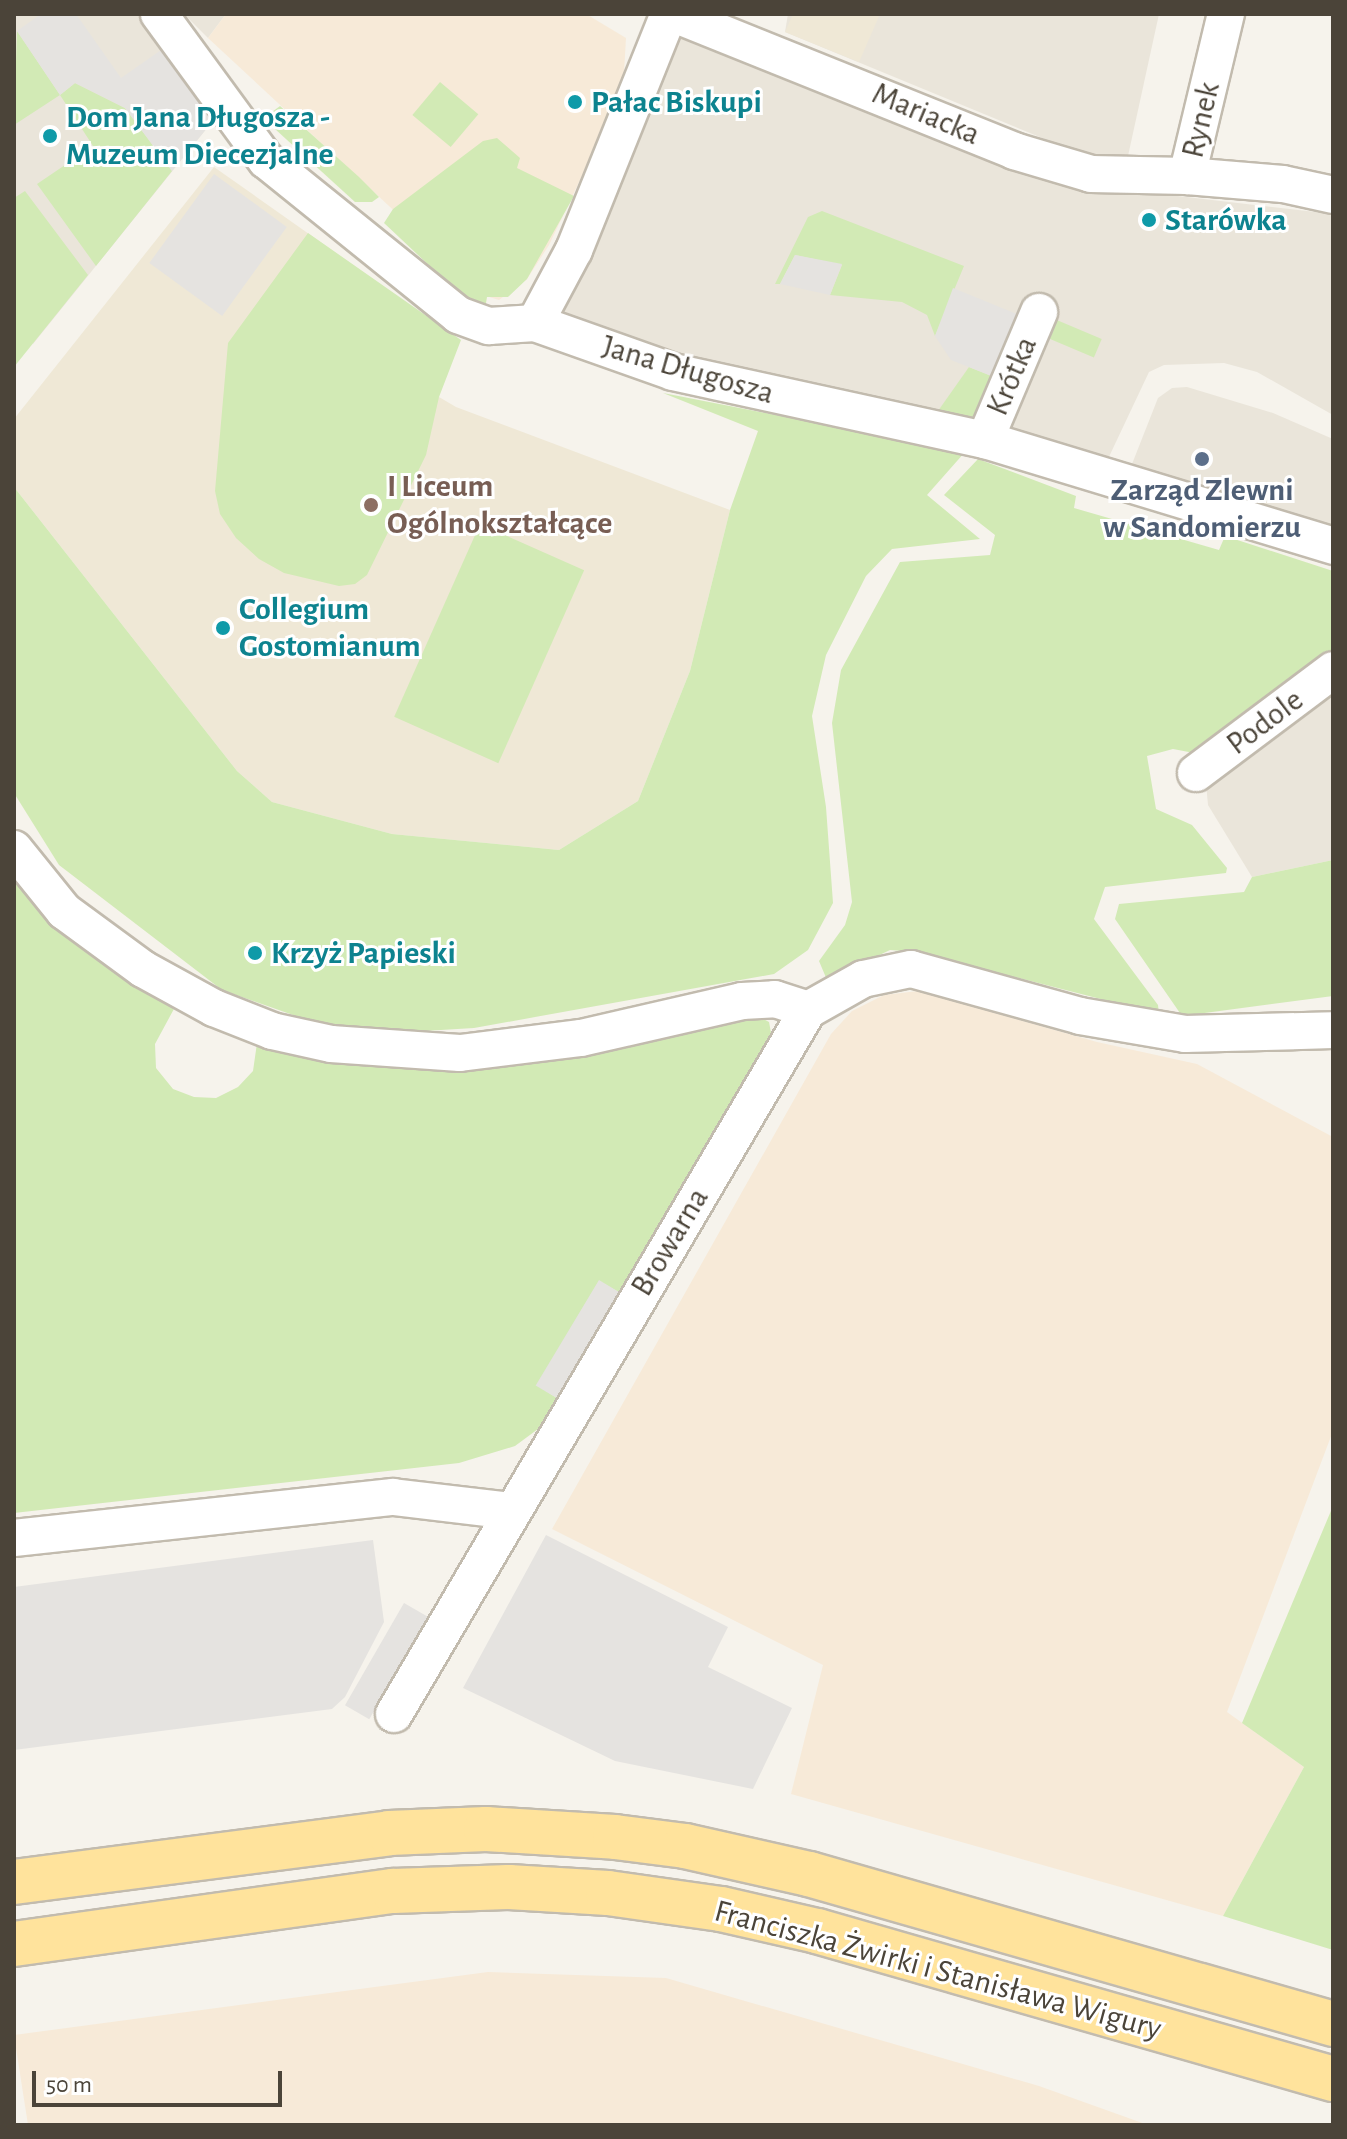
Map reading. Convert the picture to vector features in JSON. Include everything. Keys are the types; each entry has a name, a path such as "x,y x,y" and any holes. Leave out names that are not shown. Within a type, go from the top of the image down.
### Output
{"main road":[{"name":"Franciszka Żwirki i Stanisława Wigury","path":"14,1882 377,1834 486,1829 615,1837 685,1846 809,1874 1333,2024"},
{"name":"Franciszka Żwirki i Stanisława Wigury","path":"16,1944 393,1891 509,1887 608,1893 721,1909 817,1931 1333,2079"}],"street":[{"name":"Jana Długosza","path":"159,14 266,160 458,315 489,326 535,323 673,372 985,440 1333,546"},
{"path":"535,323 574,250 671,14"},
{"name":"Mariacka","path":"671,14 753,28 1014,151 1091,174 1187,176"},
{"name":"Rynek","path":"1226,14 1187,176 1283,184 1333,195"},
{"name":"Krótka","path":"985,440 1039,312"},
{"name":"Podole","path":"1196,773 1333,670"},
{"path":"14,849 64,911 143,969 214,1008 272,1031 331,1044 460,1053 581,1038 742,1001 775,999 808,1010"},
{"name":"Browarna","path":"394,1714 808,1010 863,979 911,969 1080,1016 1185,1034 1333,1030"},
{"path":"14,1538 393,1497 511,1511"}],"shaded area":[{"path":"14,14 140,14 216,117 33,344 14,311"},
{"path":"41,14 76,14 121,78 164,48 216,117 172,171 125,108 75,83 60,95 17,31"},
{"path":"184,14 226,14 208,38"},
{"path":"226,14 586,14 626,38 623,90 549,245 527,279 499,300 486,296 208,38"},
{"path":"788,14 1159,14 1128,156 1098,161 785,32"},
{"path":"793,14 880,14 859,62 785,32"},
{"path":"685,34 1135,191 1333,214 1333,415 1257,372 1224,363 1164,365 1149,372 1107,461 975,421 721,374 560,317 673,41"},
{"name":"I Liceum Ogólnokształcące","path":"214,167 448,332 422,387 456,407 730,510 690,671 638,801 559,850 392,834 272,802 237,771 14,487 14,419"},
{"path":"214,174 287,227 222,316 149,263"},
{"path":"795,255 842,264 830,295 780,284"},
{"path":"953,288 1019,315 994,377 951,360 935,336"},
{"path":"1187,387 1273,413 1333,439 1333,537 1134,475 1132,464 1158,398 1172,388"},
{"path":"1333,691 1333,860 1252,877 1208,805 1206,783"},
{"path":"918,991 1097,1042 1197,1064 1333,1137 1333,1431 1227,1712 1304,1767 1223,1916 791,1794 823,1665 552,1529 831,1034 852,1011 884,995"},
{"path":"599,1280 622,1294 559,1399 536,1385"},
{"path":"546,1535 728,1627 708,1667 792,1708 753,1789 615,1761 463,1688"},
{"path":"373,1540 384,1622 345,1697 332,1709 14,1750 14,1587"},
{"path":"404,1603 428,1617 369,1719 345,1705"},
{"path":"488,1972 666,1978 1039,2086 1148,2125 28,2125 14,2035"}],"green space":[{"path":"17,31 60,95 14,125"},
{"path":"440,82 478,114 451,147 412,115"},
{"path":"75,83 125,108 172,171 96,266 37,184 93,146 60,95"},
{"path":"280,106 379,197 372,202 355,202 275,129 272,112"},
{"path":"497,138 520,158 517,168 574,196 527,279 508,297 487,297 485,309 468,302 384,223 393,209 483,141"},
{"path":"25,191 88,275 14,367 14,198"},
{"path":"822,211 964,266 935,336 927,315 902,302 830,295 842,265 795,255 780,284 775,284 808,217"},
{"path":"308,233 461,340 439,397 426,455 367,575 355,584 339,586 284,573 259,559 236,538 220,514 215,491 228,343"},
{"path":"1052,318 1102,339 1094,358 1044,336"},
{"path":"969,367 994,377 980,410 972,418 938,411"},
{"path":"663,393 965,452 927,495 980,539 892,549 866,576 826,655 812,716 826,807 833,903 808,950 774,974 474,1028 391,1033 310,1021 222,990 59,865 14,793 14,487 237,771 272,802 392,834 559,850 638,801 690,671 730,510 758,431"},
{"path":"978,459 1076,496 1074,508 1219,550 1225,536 1333,571 1333,653 1194,753 1173,749 1147,756 1156,809 1192,825 1227,868 1226,873 1105,887 1094,919 1158,1005 1159,1014 917,952 890,950 827,980 819,961 845,925 852,902 832,723 841,670 900,562 990,555 995,535 944,495"},
{"path":"480,524 584,570 498,763 394,717"},
{"path":"1333,860 1333,996 1182,1016 1115,919 1119,904 1244,892 1252,877"},
{"path":"14,876 113,967 175,1007 155,1044 156,1068 173,1089 194,1097 216,1098 238,1087 253,1071 257,1043 324,1055 756,1015 769,1022 772,1038 622,1294 599,1281 537,1385 560,1400 538,1429 515,1446 459,1463 14,1513"},
{"path":"1333,1506 1333,1950 1223,1916 1304,1767 1242,1723"}],"place":[{"name":"Pałac Biskupi","path":"575,102"},
{"name":"Dom Jana Długosza - Muzeum Diecezjalne","path":"50,136"},
{"name":"Starówka","path":"1149,220"},
{"name":"Zarząd Zlewni w Sandomierzu","path":"1202,459"},
{"name":"I Liceum Ogólnokształcące","path":"371,505"},
{"name":"Collegium Gostomianum","path":"223,628"},
{"name":"Krzyż Papieski","path":"255,953"}]}
